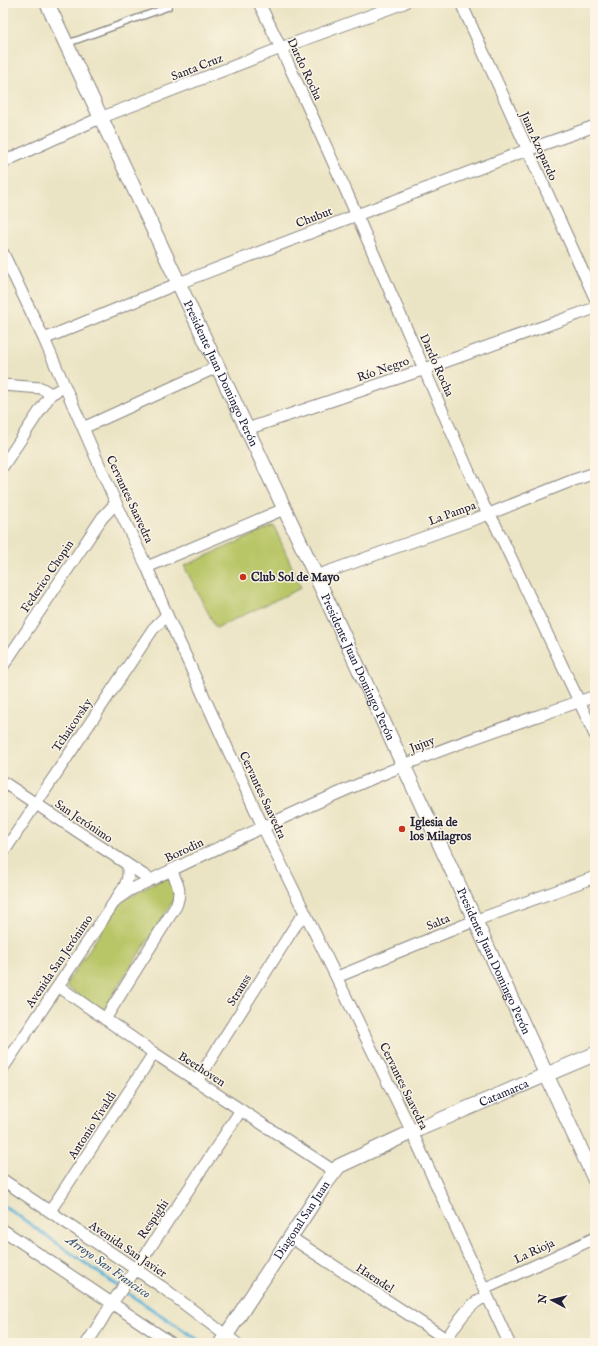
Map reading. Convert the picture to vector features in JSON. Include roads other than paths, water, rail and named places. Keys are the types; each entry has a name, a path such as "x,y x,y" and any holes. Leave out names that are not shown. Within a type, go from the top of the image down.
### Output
{"street":[{"name":"Presidente Juan Domingo Perón","path":"47,3 316,576 474,921 595,1180"},
{"name":"Dardo Rocha","path":"259,3 282,48 357,215 484,506 496,524 595,735"},
{"name":"Santa Cruz","path":"3,162 100,118 404,3"},
{"name":"Juan Azopardo","path":"461,3 595,298"},
{"name":"Chubut","path":"44,339 178,283 527,150 595,126"},
{"name":"Cervantes Saavedra","path":"3,253 44,339 116,503 147,567 167,615 263,827 338,977 412,1132 509,1343"},
{"name":"Río Negro","path":"247,429 425,369 595,308"},
{"path":"83,428 217,367"},
{"path":"3,385 41,388 51,394"},
{"path":"3,466 51,394 64,387"},
{"name":"La Pampa","path":"316,576 489,514 595,473"},
{"name":"Federico Chopin","path":"3,666 102,518 116,503"},
{"path":"147,567 284,509"},
{"name":"Tchaicovsky","path":"3,853 153,629 167,615"},
{"name":"Jujuy","path":"263,827 403,765 504,727 595,696"},
{"name":"San Jerónimo","path":"3,782 151,880"},
{"name":"Borodin","path":"117,899 130,890 263,827"},
{"name":"Avenida San Jerónimo","path":"3,1068 117,899 125,886 128,877 128,866"},
{"path":"105,1019 176,906 179,899 179,887 171,870"},
{"name":"Salta","path":"338,977 474,921 595,877"},
{"name":"Strauss","path":"197,1080 293,929 300,919 306,914"},
{"name":"Beethoven","path":"58,986 154,1053 334,1171"},
{"name":"Antonio Vivaldi","path":"50,1211 154,1053"},
{"name":"Catamarca","path":"412,1132 545,1074 595,1054"},
{"name":"Respighi","path":"87,1343 113,1300 136,1269 241,1110"},
{"name":"Diagonal San Juan","path":"226,1341 290,1238 334,1171 339,1166 412,1132"},
{"name":"Avenida San Javier","path":"3,1180 162,1287 226,1341"},
{"path":"3,1230 113,1300 171,1343"},
{"name":"Haendel","path":"290,1238 445,1341"},
{"name":"La Rioja","path":"445,1341 471,1305 486,1292 595,1238"}],"lane":[{"path":"66,44 168,7"}],"waterway":[{"name":"Arroyo San Francisco","path":"3,1205 129,1294 203,1343"}],"place":[{"name":"Club Sol de Mayo","path":"243,577"},
{"name":"Iglesia de los Milagros","path":"402,829"}]}
